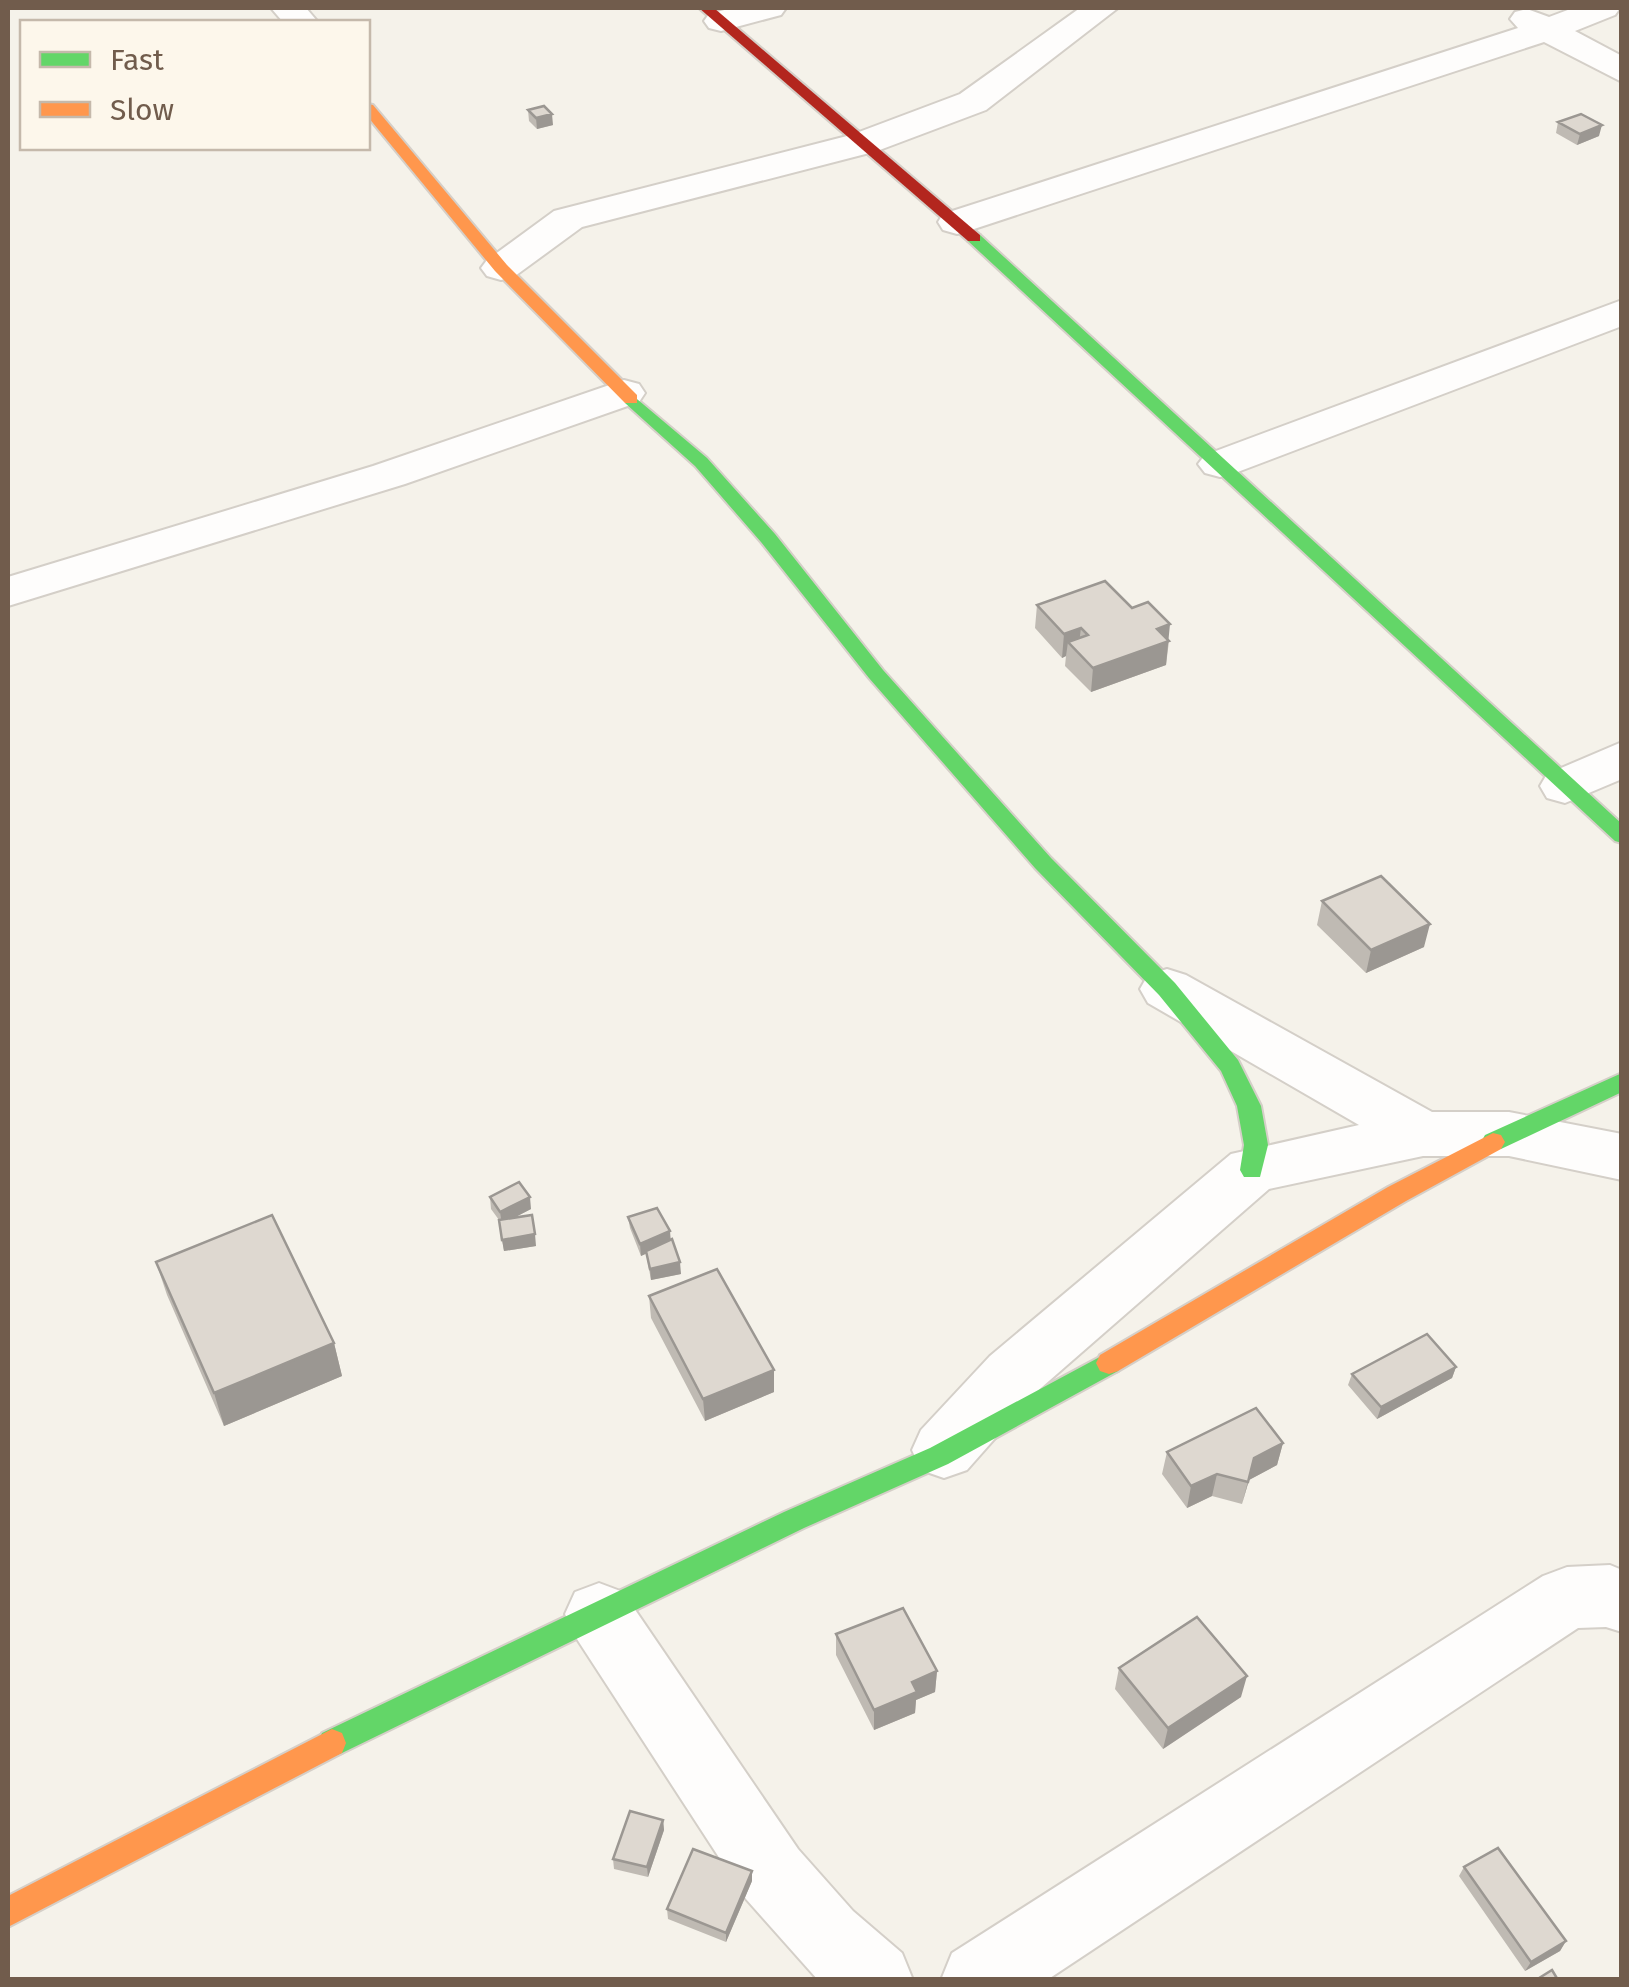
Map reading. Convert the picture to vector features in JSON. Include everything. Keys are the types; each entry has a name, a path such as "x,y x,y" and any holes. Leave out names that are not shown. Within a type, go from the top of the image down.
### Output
{"street":[{"path":"713,14 768,8"},
{"path":"501,268 568,219 864,142 973,102 1100,8"},
{"path":"1507,8 1622,70"},
{"path":"956,222 1603,8"},
{"path":"713,14 956,222 1622,836"},
{"path":"370,110 501,268 624,393 701,462 768,538 876,674 1043,863 1167,989 1230,1066 1250,1106 1256,1145 1252,1170"},
{"path":"1220,464 1622,312"},
{"path":"8,592 389,475 624,393"},
{"path":"1565,786 1622,758"},
{"path":"1167,989 1423,1134"},
{"path":"8,1912 334,1742 794,1520 939,1456 1170,1329 1396,1194 1510,1134 1622,1082"},
{"path":"939,1456 1012,1375 1252,1170 1423,1134 1510,1134 1622,1157"},
{"path":"979,1980 1566,1598 1610,1596 1622,1602"},
{"path":"598,1614 772,1874 827,1938 875,1980"}],"building":[{"path":"544,106 552,114 536,118 528,110"},
{"path":"1581,114 1602,125 1580,134 1558,122"},
{"path":"1105,581 1132,608 1148,602 1170,624 1157,629 1169,641 1093,668 1068,642 1088,635 1081,628 1064,634 1037,605"},
{"path":"1381,876 1430,924 1371,950 1322,901"},
{"path":"519,1182 530,1197 500,1212 490,1197"},
{"path":"657,1208 670,1231 640,1244 628,1217"},
{"path":"272,1215 334,1343 214,1393 156,1262"},
{"path":"532,1215 535,1234 502,1240 499,1220"},
{"path":"672,1239 680,1262 650,1269 646,1251"},
{"path":"717,1269 774,1370 703,1399 649,1296"},
{"path":"1427,1334 1456,1367 1381,1407 1352,1374"},
{"path":"1256,1408 1283,1443 1254,1458 1248,1482 1217,1474 1191,1486 1167,1452"},
{"path":"903,1608 937,1671 912,1682 917,1692 874,1710 836,1634"},
{"path":"1197,1617 1247,1676 1168,1728 1119,1668"},
{"path":"630,1811 663,1820 647,1867 613,1859"},
{"path":"1498,1848 1566,1941 1531,1962 1464,1867"},
{"path":"693,1849 752,1871 726,1933 667,1909"},
{"path":"1552,1970 1558,1980 1536,1980"}],"traffic: fast":[{"path":"974,238 1622,836"},
{"path":"631,399 701,462 768,538 876,674 1043,863 1167,989 1230,1066 1249,1106 1256,1145 1252,1170"},
{"path":"1493,1142 1622,1082"},
{"path":"332,1743 794,1520 939,1456 1109,1363"}],"traffic: slow":[{"path":"370,110 501,268 631,399"},
{"path":"1109,1363 1493,1142"},
{"path":"8,1912 332,1743"}],"traffic: jam":[{"path":"706,8 974,238"}]}
